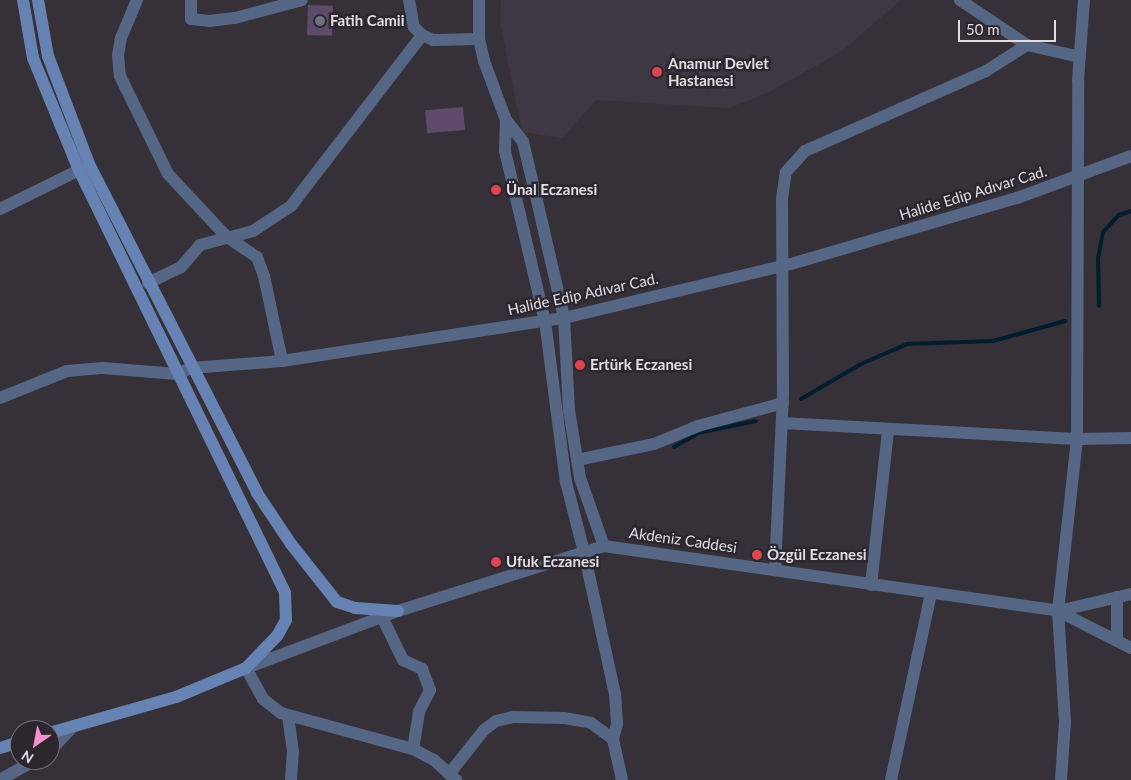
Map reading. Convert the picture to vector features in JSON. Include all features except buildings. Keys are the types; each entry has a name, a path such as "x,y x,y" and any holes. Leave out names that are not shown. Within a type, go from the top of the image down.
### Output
{"main road":[{"path":"23,0 34,58 79,170 285,593 286,620 277,636 246,668 176,697 60,730"},
{"path":"38,0 48,56 67,111 89,164 191,368 257,493 325,589 337,602 355,608 398,611"}],"street":[{"path":"137,0 121,38 118,55 120,76 168,174 227,237 257,257 264,276 282,361"},
{"path":"191,0 191,19 210,21 235,18 302,0"},
{"path":"409,0 414,27 422,35 433,40 479,39"},
{"path":"479,0 479,39 506,120 523,142 564,318 569,410 580,478 604,546"},
{"path":"960,0 1027,45 1080,57"},
{"path":"1061,780 1065,722 1058,611 1077,439 1080,57 1084,0"},
{"path":"148,283 181,267 200,245 253,231 291,206 422,35"},
{"path":"775,570 783,403 782,199 786,172 793,160 805,151 986,71 1027,45"},
{"path":"506,120 505,151 545,321 566,482 584,552 614,694 617,724 613,739 622,780"},
{"name":"Halide Edip Adıvar Cad.","path":"0,398 67,371 103,368 177,374 191,368 282,361 564,318 783,267 1017,198 1131,156"},
{"path":"0,210 79,170"},
{"path":"577,460 654,444 698,426 783,403"},
{"path":"782,422 888,430 1077,439 1131,438"},
{"path":"871,586 888,430"},
{"name":"Akdeniz Caddesi","path":"246,668 398,611 604,546 775,570 871,586 1058,611 1131,594"},
{"path":"891,780 931,593"},
{"path":"1117,597 1117,640"},
{"path":"1058,611 1131,648"},
{"path":"382,617 403,660 422,669 430,690 418,712 414,749"},
{"path":"246,668 263,699 288,716 414,749 434,760 453,777 484,730 496,721 513,717 564,718 591,723 613,739"},
{"path":"288,716 293,751 291,780"},
{"path":"60,741 72,727"},
{"path":"0,780 18,770"}],"shaded area":[{"name":"Anamur Devlet Hastanesi","path":"501,0 901,0 842,51 767,93 729,108 596,100 562,138 522,132 500,21"}],"waterway":[{"path":"1099,306 1098,258 1103,232 1119,215 1131,211"},
{"path":"801,399 861,364 907,344 993,341 1065,321"},
{"path":"674,447 698,433 756,421"}],"place":[{"name":"Fatih Camii","path":"320,21"},
{"name":"Anamur Devlet Hastanesi","path":"657,72"},
{"name":"Ünal Eczanesi","path":"496,190"},
{"name":"Ertürk Eczanesi","path":"580,365"},
{"name":"Özgül Eczanesi","path":"757,555"},
{"name":"Ufuk Eczanesi","path":"496,562"}]}
